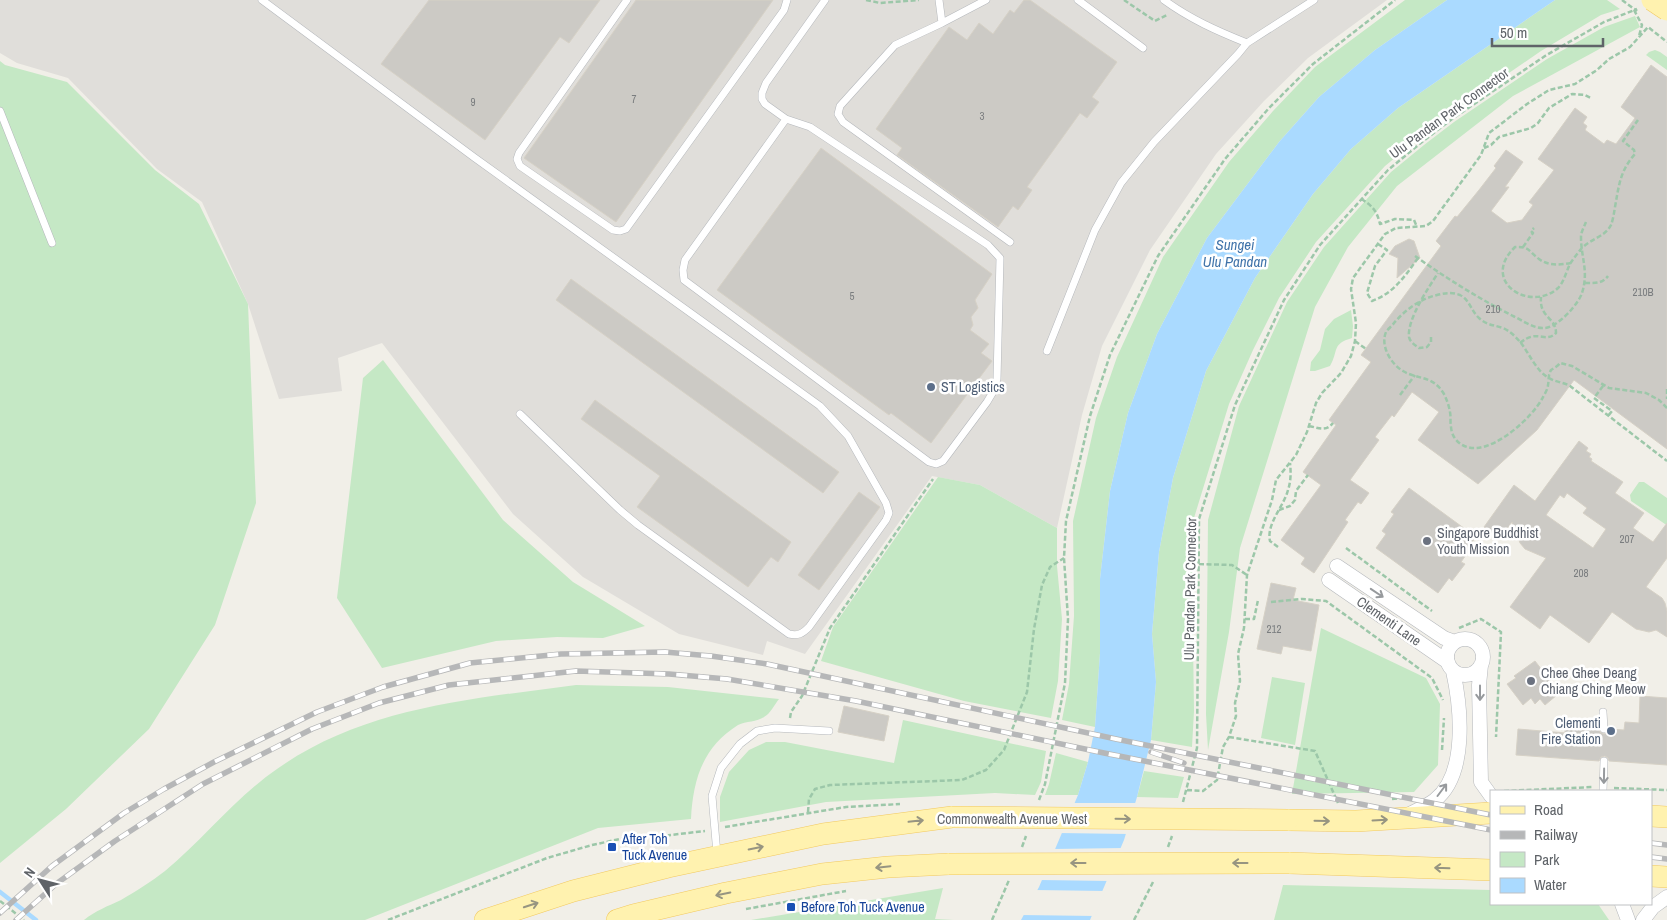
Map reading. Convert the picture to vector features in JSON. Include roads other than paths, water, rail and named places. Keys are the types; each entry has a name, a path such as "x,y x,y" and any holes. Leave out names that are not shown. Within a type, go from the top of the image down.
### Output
{"main road":[{"path":"1643,6 1667,10"},
{"name":"Commonwealth Avenue West","path":"485,920 573,891 718,856 823,834 952,817 1356,821 1490,813"},
{"path":"1652,816 1667,817"},
{"path":"618,920 726,893 822,874 888,867 949,864 1289,862 1490,870"},
{"path":"1652,876 1667,877"}],"street":[{"name":"Clementi Lane","path":"1337,566 1444,638 1455,642 1466,639 1476,643 1482,653 1480,685 1481,782 1493,790"},
{"name":"Clementi Lane","path":"1329,580 1451,666"},
{"path":"1403,818 1436,799 1450,780 1457,759 1460,721 1458,693 1448,651 1455,642"},
{"path":"1451,666 1458,674 1469,674 1474,673 1481,665"},
{"path":"1643,920 1653,907 1667,897"},
{"path":"1622,905 1628,920"}],"lane":[{"path":"262,0 483,164 820,406 848,436 886,503 889,513 886,520 808,627 797,636 789,634 638,525 520,414"},
{"path":"627,0 519,153 517,160 520,166 613,230 620,232 626,228 778,18 787,5 787,0"},
{"path":"786,119 685,260 684,280 929,462 936,464 943,461 987,402 993,392 997,379 1000,258 988,246 810,127 786,119 765,104 762,94 766,83 825,0"},
{"path":"940,0 942,23"},
{"path":"986,0 890,48 840,106 838,114 843,122 1010,242"},
{"path":"1078,0 1143,48"},
{"path":"1164,0 1213,30 1247,43"},
{"path":"1047,351 1095,230 1121,183 1154,142 1247,43 1314,0"},
{"path":"0,111 52,243"},
{"path":"1603,712 1604,729"},
{"path":"718,856 712,796 721,768 740,744 757,731 775,728 829,731"},
{"path":"1603,789 1604,761"}],"water":[{"name":"Sungei Ulu Pandan","path":"1447,0 1555,0 1398,108 1351,149 1313,194 1255,278 1206,371 1173,478 1159,552 1152,634 1156,682 1151,740 1124,840 1090,920 1021,920 1039,887 1078,795 1088,762 1095,727 1100,653 1100,579 1110,491 1128,413 1157,334 1207,238 1279,142 1319,97 1375,50"}],"waterway":[{"path":"0,892 36,920"}],"railway":[{"path":"0,913 52,866 124,813 214,762 317,712 383,687 470,663 561,654 665,652 767,664 1116,739 1490,815"},
{"path":"16,920 56,884 115,841 203,784 312,729 379,703 449,685 576,671 669,674 727,679 856,701 1104,753 1490,830"},
{"path":"1151,752 1184,763"},
{"path":"1652,843 1667,845"},
{"path":"1652,857 1667,859"}],"place":[{"name":"ST Logistics","path":"931,387"},
{"name":"Singapore Buddhist Youth Mission","path":"1427,541"},
{"name":"Chee Ghee Deang Chiang Ching Meow","path":"1531,681"},
{"name":"Clementi Fire Station","path":"1611,731"},
{"name":"After Toh Tuck Avenue","path":"612,847"},
{"name":"Before Toh Tuck Avenue","path":"791,907"}]}
